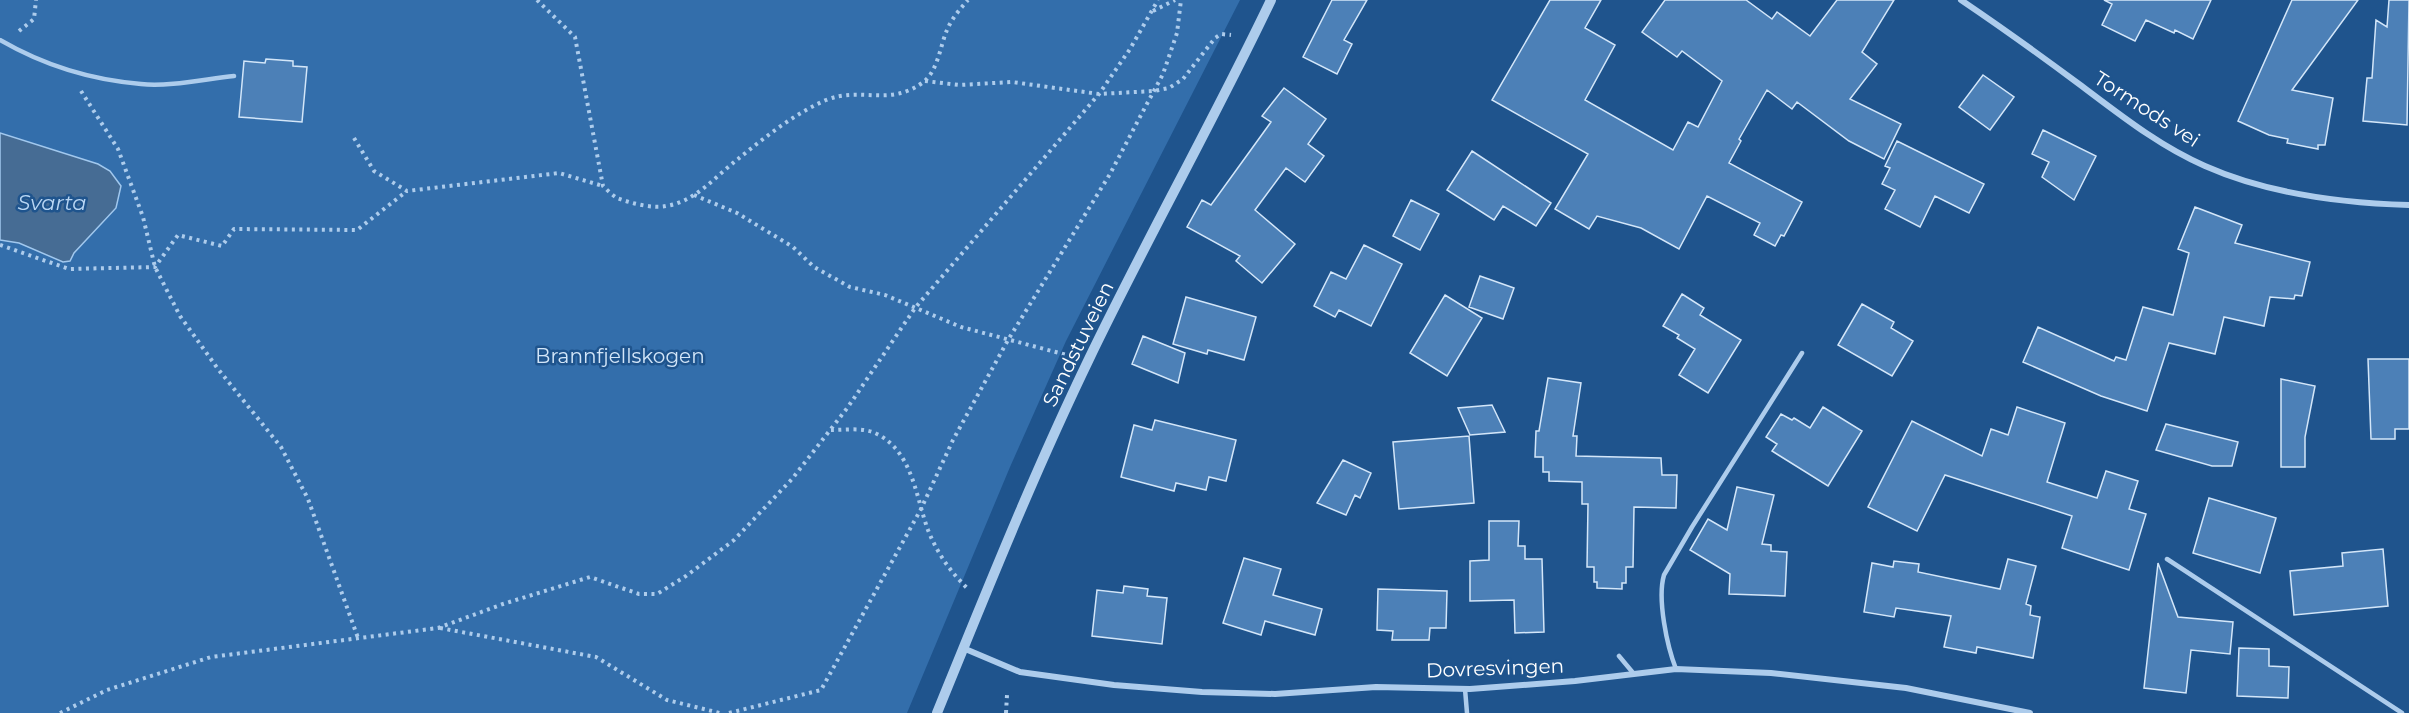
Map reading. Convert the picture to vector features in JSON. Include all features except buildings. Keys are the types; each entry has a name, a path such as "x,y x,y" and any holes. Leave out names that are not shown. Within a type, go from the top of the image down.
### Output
{"street":[{"name":"Sandstuveien","path":"937,713 1088,361 1251,44 1271,0"},
{"name":"Tormods vei","path":"1961,0 2151,136 2205,166 2262,186 2329,199 2365,204 2409,205"},
{"name":"Dovresvingen","path":"963,648 1020,672 1114,685 1202,692 1286,693 1376,687 1464,689 1575,681 1676,669 1772,673 1906,688 2031,713"}],"lane":[{"path":"2,41 68,72 142,85 184,83 234,76"},
{"path":"1676,669 1665,633 1662,584 1664,575 1802,353"},
{"path":"2167,559 2402,713"},
{"path":"1619,656 1634,674"},
{"path":"1464,689 1467,713"}],"path":[{"path":"2,41 34,19 36,0"},
{"path":"537,0 575,37 603,186"},
{"path":"155,267 178,235 222,246 234,229 357,230 407,191 559,173 603,186 616,197 666,207 694,195 787,122 825,101 847,94 879,97 896,95 925,81 932,71 948,28 968,0"},
{"path":"60,713 107,690 211,657 438,628 503,604 590,577 639,594 657,594 686,576 734,540 792,479 830,430 915,308 1099,94 1153,11 1156,0"},
{"path":"1153,11 1175,0"},
{"path":"729,713 821,690 921,509 953,440 1008,339 1110,174 1163,74 1177,33 1182,0"},
{"path":"925,81 959,85 1012,82 1099,94 1154,91 1169,88 1183,79 1215,38 1221,34 1227,34 1251,44"},
{"path":"68,72 118,149 142,217 155,267 180,316 218,369 281,447 308,499 358,638"},
{"path":"354,138 374,171 407,191"},
{"path":"694,195 737,213 793,247 814,267 850,287 885,295 961,327 1088,361"},
{"path":"0,245 69,269 155,267"},
{"path":"830,430 865,430 878,434 897,450 911,473 921,509 939,554 969,590 984,600"},
{"path":"438,628 596,657 667,700 720,713"},
{"path":"1006,713 1007,695"}],"green space":[{"name":"Brannfjellskogen","path":"0,0 1240,0 1066,341 1010,467 907,713 0,713 0,240 19,243 49,255 74,253 116,208 98,164 0,133"}],"water":[{"name":"Svarta","path":"0,133 98,164 110,171 121,186 116,208 74,253 70,261 63,262 19,243 0,240"}]}
